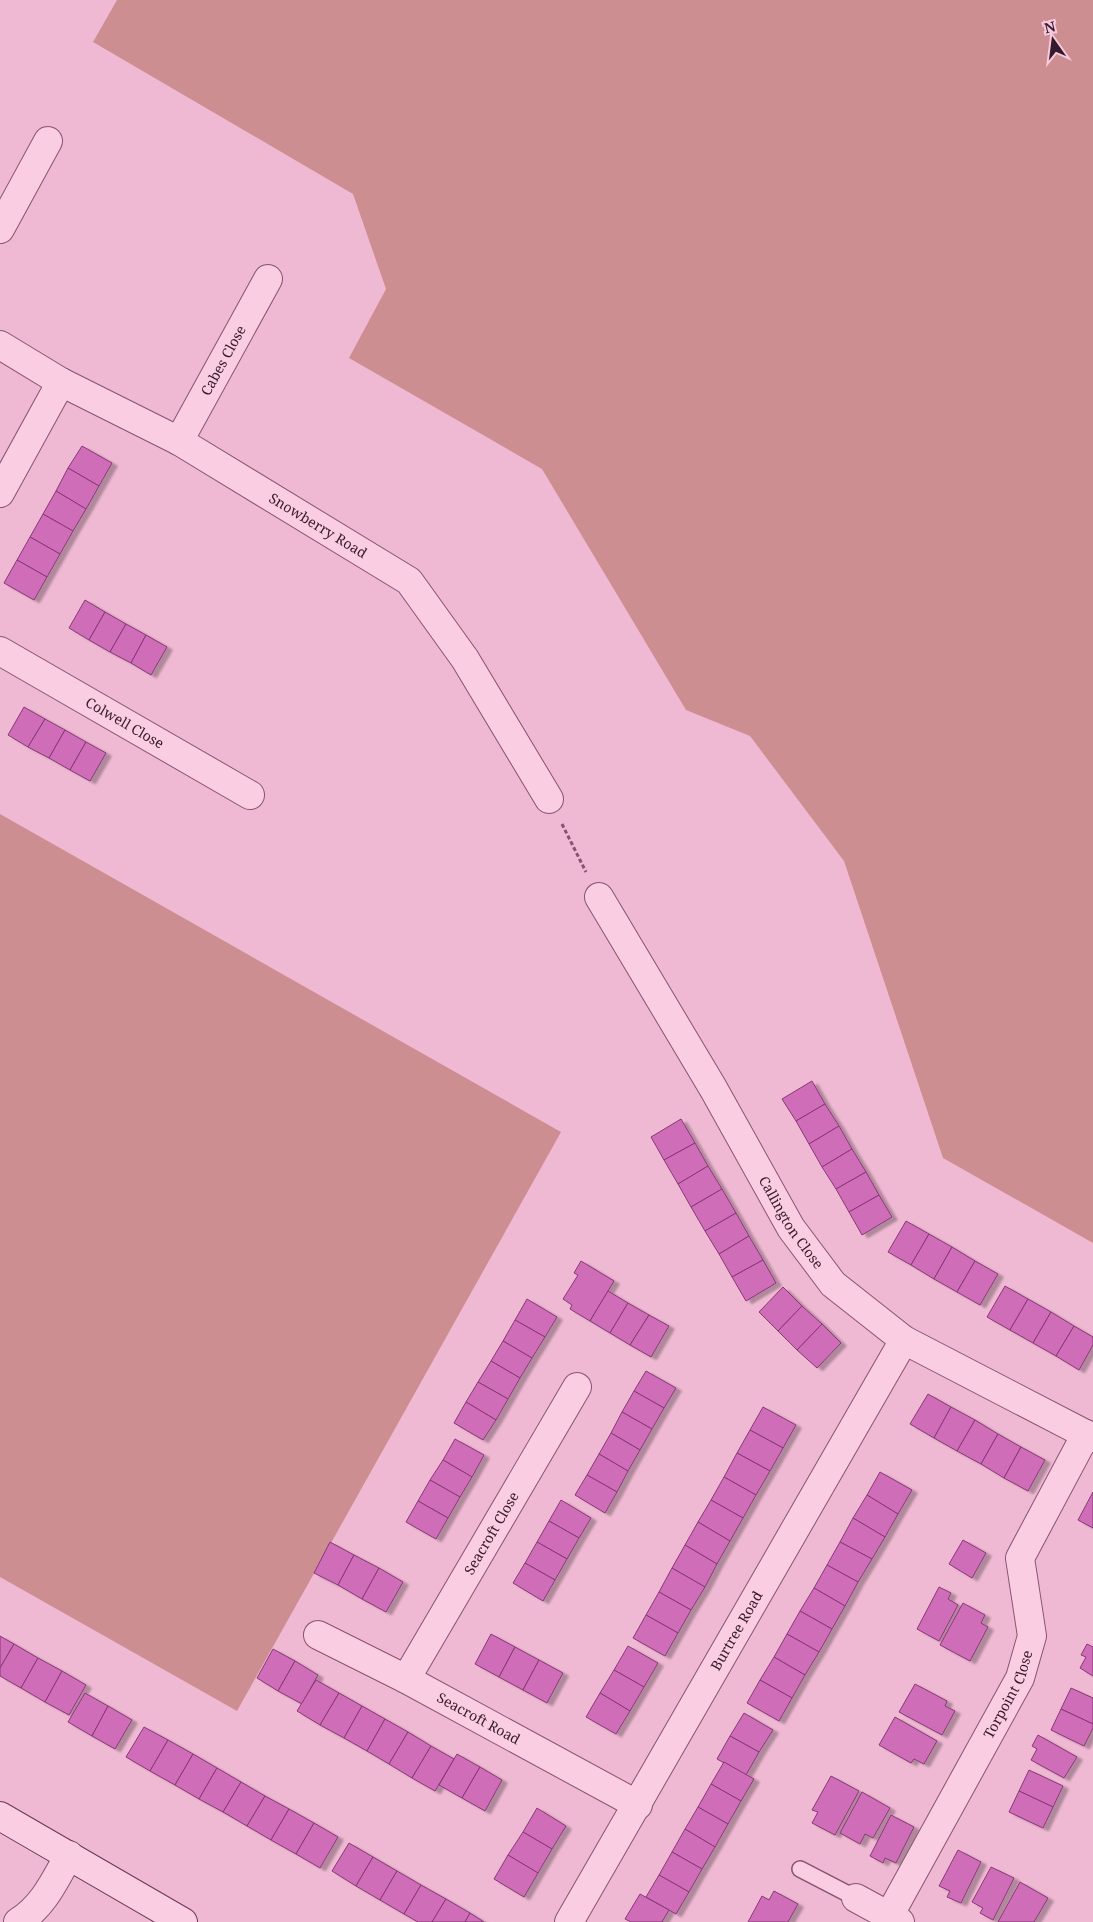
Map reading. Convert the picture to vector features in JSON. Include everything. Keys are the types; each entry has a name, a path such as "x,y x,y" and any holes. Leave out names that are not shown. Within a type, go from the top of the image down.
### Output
{"street":[{"path":"0,228 48,141"},
{"name":"Cabes Close","path":"179,441 268,279"},
{"name":"Snowberry Road","path":"0,344 61,382 179,441 409,581 465,659 549,799"},
{"path":"0,493 61,382"},
{"name":"Colwell Close","path":"0,650 250,795"},
{"name":"Callington Close","path":"599,897 713,1088 791,1228 833,1284 904,1340 1090,1436"},
{"name":"Burtree Road","path":"569,1922 904,1340"},
{"name":"Seacroft Close","path":"406,1679 577,1387"},
{"name":"Torpoint Close","path":"895,1919 1020,1678 1032,1636 1020,1558 1090,1436"},
{"name":"Seacroft Road","path":"318,1635 406,1679 638,1805"},
{"path":"0,1816 184,1922"},
{"path":"18,1922 35,1910 44,1899 69,1856"},
{"path":"856,1898 895,1919"}],"lane":[{"path":"800,1869 856,1898"}],"path":[{"path":"549,799 599,897"}],"shaded area":[{"path":"117,0 1093,0 1093,1243 943,1158 844,861 750,736 686,710 542,469 349,358 386,289 353,194 93,42"},
{"path":"0,814 561,1132 237,1711 0,1577"}],"building":[{"path":"82,446 112,463 99,486 68,468"},
{"path":"68,468 99,486 86,509 56,491"},
{"path":"56,491 86,509 73,531 43,514"},
{"path":"43,514 73,531 60,554 30,537"},
{"path":"30,537 60,554 47,577 17,560"},
{"path":"17,560 47,577 34,600 4,583"},
{"path":"85,600 105,612 89,640 69,628"},
{"path":"105,612 126,624 110,652 89,640"},
{"path":"126,624 146,635 131,663 110,652"},
{"path":"146,635 167,647 151,675 131,663"},
{"path":"24,707 45,719 28,747 8,735"},
{"path":"45,719 65,730 49,758 28,747"},
{"path":"65,730 86,742 70,770 49,758"},
{"path":"86,742 106,753 90,781 70,770"},
{"path":"812,1081 825,1104 796,1121 782,1099"},
{"path":"825,1104 839,1126 809,1144 796,1121"},
{"path":"681,1119 695,1143 664,1160 651,1137"},
{"path":"839,1126 852,1149 822,1167 809,1144"},
{"path":"695,1143 708,1166 678,1184 664,1160"},
{"path":"852,1149 866,1172 836,1189 822,1167"},
{"path":"708,1166 722,1189 691,1207 678,1184"},
{"path":"866,1172 879,1195 849,1212 836,1189"},
{"path":"722,1189 736,1213 705,1231 691,1207"},
{"path":"879,1195 892,1217 862,1235 849,1212"},
{"path":"736,1213 749,1236 719,1254 705,1231"},
{"path":"906,1221 929,1234 911,1265 888,1252"},
{"path":"929,1234 952,1247 934,1279 911,1265"},
{"path":"749,1236 763,1260 732,1277 719,1254"},
{"path":"952,1247 975,1261 957,1292 934,1279"},
{"path":"763,1260 776,1283 746,1301 732,1277"},
{"path":"581,1261 614,1281 590,1321 570,1309 572,1305 563,1299 578,1275 574,1273"},
{"path":"975,1261 998,1274 980,1305 957,1292"},
{"path":"1005,1286 1028,1299 1010,1330 987,1317"},
{"path":"783,1287 802,1306 778,1331 759,1312"},
{"path":"608,1291 628,1303 610,1333 590,1321"},
{"path":"527,1299 557,1317 545,1337 515,1320"},
{"path":"1028,1299 1051,1312 1033,1343 1010,1330"},
{"path":"628,1303 649,1315 630,1345 610,1333"},
{"path":"802,1306 822,1324 797,1350 778,1331"},
{"path":"1051,1312 1074,1326 1056,1356 1033,1343"},
{"path":"649,1315 669,1326 651,1357 630,1345"},
{"path":"515,1320 545,1337 532,1358 503,1341"},
{"path":"822,1324 841,1343 817,1368 797,1350"},
{"path":"1074,1326 1093,1337 1093,1345 1079,1370 1056,1356"},
{"path":"503,1341 532,1358 520,1378 491,1361"},
{"path":"491,1361 520,1378 508,1399 478,1382"},
{"path":"646,1371 676,1388 664,1408 634,1391"},
{"path":"478,1382 508,1399 496,1420 466,1402"},
{"path":"634,1391 664,1408 652,1429 622,1412"},
{"path":"928,1394 951,1407 934,1438 910,1424"},
{"path":"466,1402 496,1420 483,1440 454,1423"},
{"path":"763,1407 796,1425 783,1448 750,1430"},
{"path":"951,1407 975,1420 957,1451 934,1438"},
{"path":"622,1412 652,1429 640,1450 611,1433"},
{"path":"975,1420 998,1434 981,1464 957,1451"},
{"path":"750,1430 783,1448 770,1471 737,1453"},
{"path":"611,1433 640,1450 628,1471 599,1454"},
{"path":"998,1434 1021,1447 1004,1478 981,1464"},
{"path":"455,1439 484,1455 472,1477 443,1460"},
{"path":"1021,1447 1045,1460 1028,1491 1004,1478"},
{"path":"737,1453 770,1471 756,1495 724,1477"},
{"path":"599,1454 628,1471 617,1492 587,1475"},
{"path":"443,1460 472,1477 460,1497 430,1480"},
{"path":"880,1472 912,1490 898,1514 867,1495"},
{"path":"587,1475 617,1492 605,1513 575,1495"},
{"path":"724,1477 756,1495 743,1518 711,1500"},
{"path":"430,1480 460,1497 448,1518 418,1501"},
{"path":"1093,1492 1093,1528 1078,1520"},
{"path":"867,1495 898,1514 885,1537 853,1518"},
{"path":"561,1500 591,1518 579,1538 549,1521"},
{"path":"711,1500 743,1518 730,1541 698,1522"},
{"path":"418,1501 448,1518 436,1539 406,1522"},
{"path":"853,1518 885,1537 872,1559 840,1542"},
{"path":"549,1521 579,1538 567,1559 537,1542"},
{"path":"698,1522 730,1541 717,1564 685,1545"},
{"path":"963,1540 986,1553 972,1578 949,1564"},
{"path":"330,1542 354,1555 338,1585 314,1573"},
{"path":"537,1542 567,1559 555,1580 525,1563"},
{"path":"840,1542 872,1559 858,1582 827,1565"},
{"path":"685,1545 717,1564 705,1587 672,1568"},
{"path":"354,1555 379,1568 362,1599 338,1585"},
{"path":"525,1563 555,1580 543,1601 513,1583"},
{"path":"827,1565 858,1582 845,1606 814,1588"},
{"path":"379,1568 403,1582 386,1612 362,1599"},
{"path":"672,1568 705,1587 691,1610 659,1592"},
{"path":"939,1587 951,1593 948,1599 958,1605 939,1641 917,1629"},
{"path":"814,1588 845,1606 832,1629 800,1611"},
{"path":"659,1592 691,1610 678,1633 646,1615"},
{"path":"963,1603 985,1615 981,1623 988,1627 970,1661 940,1645"},
{"path":"800,1611 832,1629 819,1652 787,1634"},
{"path":"646,1615 678,1633 665,1656 633,1638"},
{"path":"491,1634 515,1647 499,1677 475,1664"},
{"path":"787,1634 819,1652 805,1675 774,1657"},
{"path":"0,1636 14,1644 0,1668"},
{"path":"14,1644 38,1658 21,1688 0,1676 0,1668"},
{"path":"1087,1644 1093,1647 1093,1676 1080,1668 1086,1657 1081,1655"},
{"path":"628,1646 658,1663 644,1687 614,1670"},
{"path":"515,1647 539,1660 523,1690 499,1677"},
{"path":"273,1649 295,1661 278,1691 257,1678"},
{"path":"774,1657 805,1675 792,1698 760,1680"},
{"path":"38,1658 62,1671 45,1702 21,1688"},
{"path":"539,1660 563,1673 547,1703 523,1690"},
{"path":"295,1661 318,1675 302,1704 278,1691"},
{"path":"614,1670 644,1687 630,1711 600,1693"},
{"path":"62,1671 86,1685 69,1715 45,1702"},
{"path":"316,1680 339,1693 320,1725 297,1711"},
{"path":"760,1680 792,1698 779,1721 747,1703"},
{"path":"915,1684 947,1701 945,1706 955,1711 942,1735 899,1712"},
{"path":"1071,1688 1093,1698 1093,1724 1061,1709"},
{"path":"85,1693 108,1706 92,1736 68,1722"},
{"path":"339,1693 362,1706 344,1738 320,1725"},
{"path":"600,1693 630,1711 616,1734 586,1717"},
{"path":"108,1706 132,1720 115,1749 92,1736"},
{"path":"362,1706 385,1719 367,1751 344,1738"},
{"path":"1061,1709 1093,1724 1093,1728 1084,1746 1051,1730"},
{"path":"744,1713 773,1730 759,1752 730,1736"},
{"path":"895,1717 937,1741 924,1764 914,1759 911,1763 879,1745"},
{"path":"385,1719 408,1732 389,1764 367,1751"},
{"path":"144,1727 168,1740 150,1771 126,1757"},
{"path":"408,1732 431,1746 412,1778 389,1764"},
{"path":"1038,1735 1077,1757 1064,1778 1031,1760 1037,1749 1032,1746"},
{"path":"730,1736 759,1752 746,1775 717,1759"},
{"path":"168,1740 193,1754 175,1785 150,1771"},
{"path":"431,1746 454,1759 435,1791 412,1778"},
{"path":"193,1754 217,1768 199,1799 175,1785"},
{"path":"457,1754 480,1767 462,1798 439,1785"},
{"path":"724,1762 754,1779 741,1801 711,1784"},
{"path":"480,1767 502,1780 485,1811 462,1798"},
{"path":"217,1768 241,1782 223,1812 199,1799"},
{"path":"1029,1770 1063,1786 1053,1807 1019,1791"},
{"path":"831,1776 859,1791 835,1835 812,1823 818,1812 812,1810"},
{"path":"241,1782 265,1796 247,1826 223,1812"},
{"path":"711,1784 741,1801 728,1824 698,1807"},
{"path":"1019,1791 1053,1807 1043,1828 1009,1812"},
{"path":"862,1792 890,1808 873,1838 865,1834 860,1844 840,1833"},
{"path":"265,1796 289,1809 271,1840 247,1826"},
{"path":"698,1807 728,1824 715,1847 685,1829"},
{"path":"537,1808 566,1826 552,1849 523,1832"},
{"path":"289,1809 314,1823 296,1854 271,1840"},
{"path":"891,1815 914,1827 896,1863 885,1858 883,1863 870,1856"},
{"path":"314,1823 338,1837 320,1868 296,1854"},
{"path":"685,1829 715,1847 702,1869 672,1852"},
{"path":"523,1832 552,1849 538,1873 508,1855"},
{"path":"349,1843 373,1857 356,1886 332,1871"},
{"path":"958,1850 981,1862 961,1903 947,1897 950,1891 939,1886"},
{"path":"672,1852 702,1869 689,1892 659,1875"},
{"path":"508,1855 538,1873 524,1897 494,1879"},
{"path":"373,1857 397,1871 380,1900 356,1886"},
{"path":"991,1867 1014,1878 993,1920 980,1913 983,1908 972,1902"},
{"path":"397,1871 421,1885 404,1914 380,1900"},
{"path":"659,1875 689,1892 676,1914 646,1897"},
{"path":"1020,1882 1048,1898 1034,1922 998,1922"},
{"path":"421,1885 446,1899 432,1922 418,1922 404,1914"},
{"path":"774,1891 798,1904 788,1922 748,1922 762,1896 769,1900"},
{"path":"640,1894 669,1910 662,1922 631,1922 625,1919"},
{"path":"446,1899 470,1913 465,1922 432,1922"},
{"path":"470,1913 484,1922 465,1922"}]}
